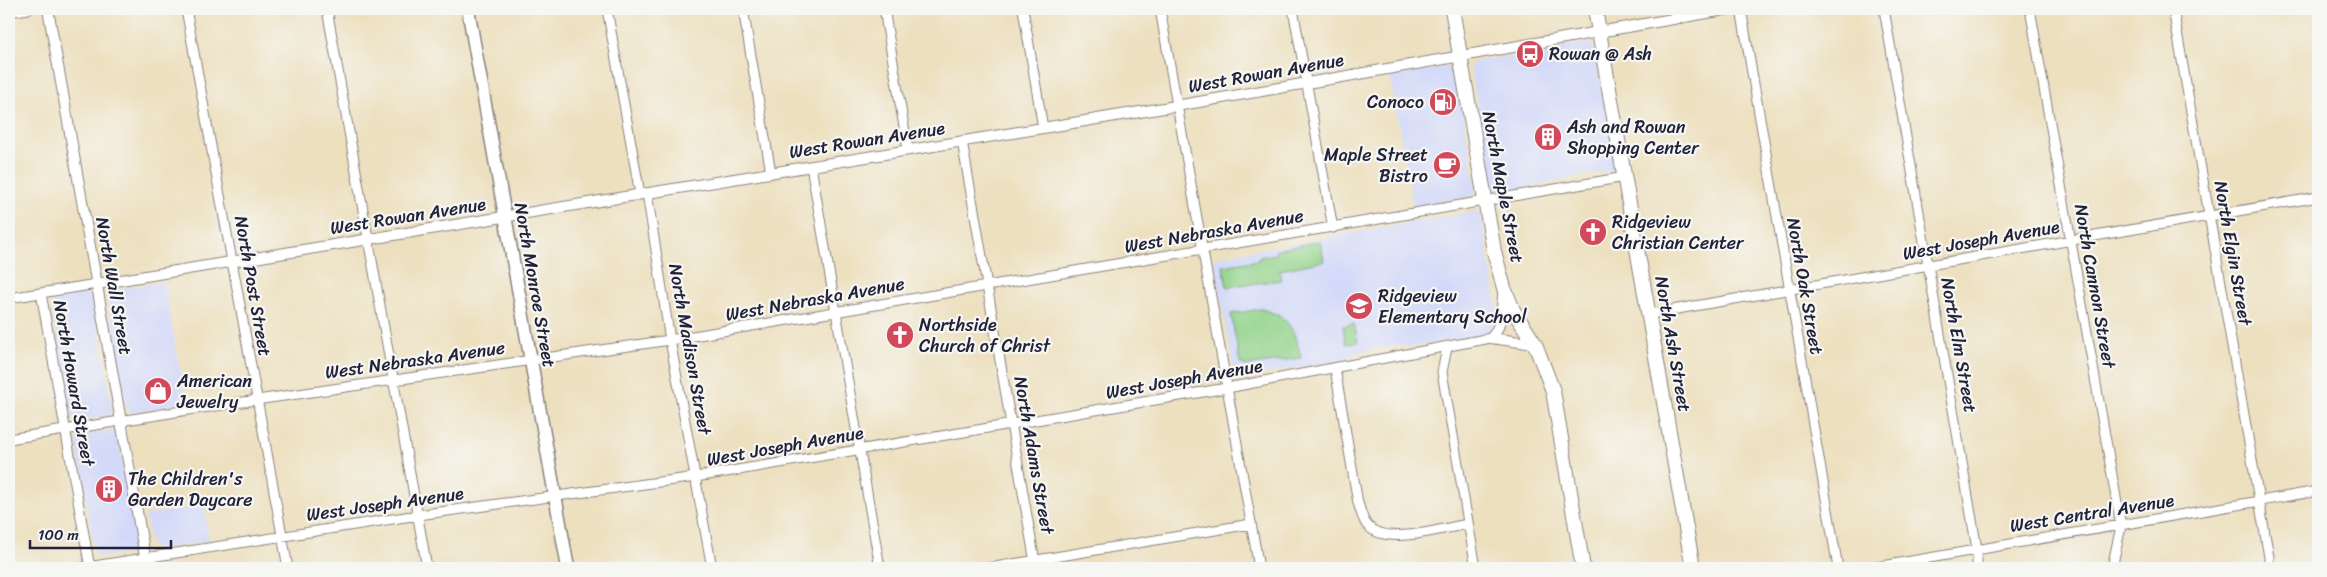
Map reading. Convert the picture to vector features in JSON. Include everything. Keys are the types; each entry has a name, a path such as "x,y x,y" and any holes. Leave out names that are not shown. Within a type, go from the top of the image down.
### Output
{"main road":[{"name":"North Monroe Street","path":"468,9 568,568"},
{"name":"North Maple Street","path":"1452,9 1494,251 1504,288 1513,310 1535,344 1553,391 1583,568"},
{"name":"North Ash Street","path":"1595,9 1693,568"}],"street":[{"path":"9,12 28,9"},
{"name":"North Wall Street","path":"48,9 147,568"},
{"name":"North Post Street","path":"186,9 288,568"},
{"path":"327,9 427,568"},
{"name":"North Madison Street","path":"607,9 712,568"},
{"path":"742,9 771,173"},
{"path":"884,9 908,150"},
{"path":"1023,9 1043,128"},
{"path":"1160,9 1259,568"},
{"path":"1293,9 1333,228"},
{"name":"West Rowan Avenue","path":"9,298 1176,106 1730,9"},
{"name":"North Oak Street","path":"1741,9 1838,568"},
{"name":"North Elm Street","path":"1884,9 1977,549 1977,568"},
{"name":"North Cannon Street","path":"2030,9 2120,526 2112,568"},
{"name":"North Elgin Street","path":"2173,9 2260,502 2269,568"},
{"name":"North Adams Street","path":"962,141 1036,564"},
{"path":"811,166 880,568"},
{"name":"West Nebraska Avenue","path":"9,439 670,340 1625,177"},
{"name":"West Joseph Avenue","path":"1649,314 1788,288 2071,241 2318,197"},
{"path":"1492,338 1501,324 1500,310 1504,288"},
{"name":"North Howard Street","path":"42,292 87,568"},
{"path":"1492,338 1535,344"},
{"name":"West Joseph Avenue","path":"87,568 145,557 418,515 696,477 1336,369 1492,338"},
{"path":"1447,348 1442,372 1476,568"},
{"path":"1336,369 1358,503 1363,519 1368,526 1386,536 1400,536 1468,524"},
{"name":"West Central Avenue","path":"1871,568 2318,491"},
{"path":"989,568 1036,564 1251,524"}],"shaded area":[{"path":"1589,42 1595,49 1615,165 1614,170 1499,192 1494,191 1470,66 1474,62"},
{"path":"1448,66 1455,70 1477,191 1470,197 1413,206 1390,77"},
{"name":"Ridgeview Elementary School","path":"1477,211 1481,214 1499,317 1492,333 1409,347 1396,345 1356,352 1343,360 1241,378 1235,376 1214,263 1216,257"},
{"path":"164,282 186,403 131,413 126,407 107,296 115,289"},
{"path":"87,294 94,299 113,411 107,416 76,421 71,415 51,306 57,299"},
{"path":"113,430 118,435 138,547 132,553 99,557 95,553 76,442 81,435"},
{"path":"204,506 209,541 159,549 151,545 145,515"}],"green space":[{"path":"1320,241 1324,261 1280,270 1281,280 1227,287 1223,266 1259,260 1259,257 1277,254 1276,250"},
{"path":"1261,309 1279,316 1290,326 1301,358 1246,366 1240,363 1231,314"},
{"path":"1354,324 1358,342 1346,344 1343,326"}],"place":[{"name":"Rowan @ Ash","path":"1530,54"},
{"name":"Conoco","path":"1443,102"},
{"name":"Ash and Rowan Shopping Center","path":"1548,137"},
{"name":"Maple Street Bistro","path":"1447,165"},
{"name":"Ridgeview Christian Center","path":"1593,232"},
{"name":"Ridgeview Elementary School","path":"1359,306"},
{"name":"Northside Church of Christ","path":"900,335"},
{"name":"American Jewelry","path":"158,391"},
{"name":"The Children's Garden Daycare","path":"109,489"}]}
